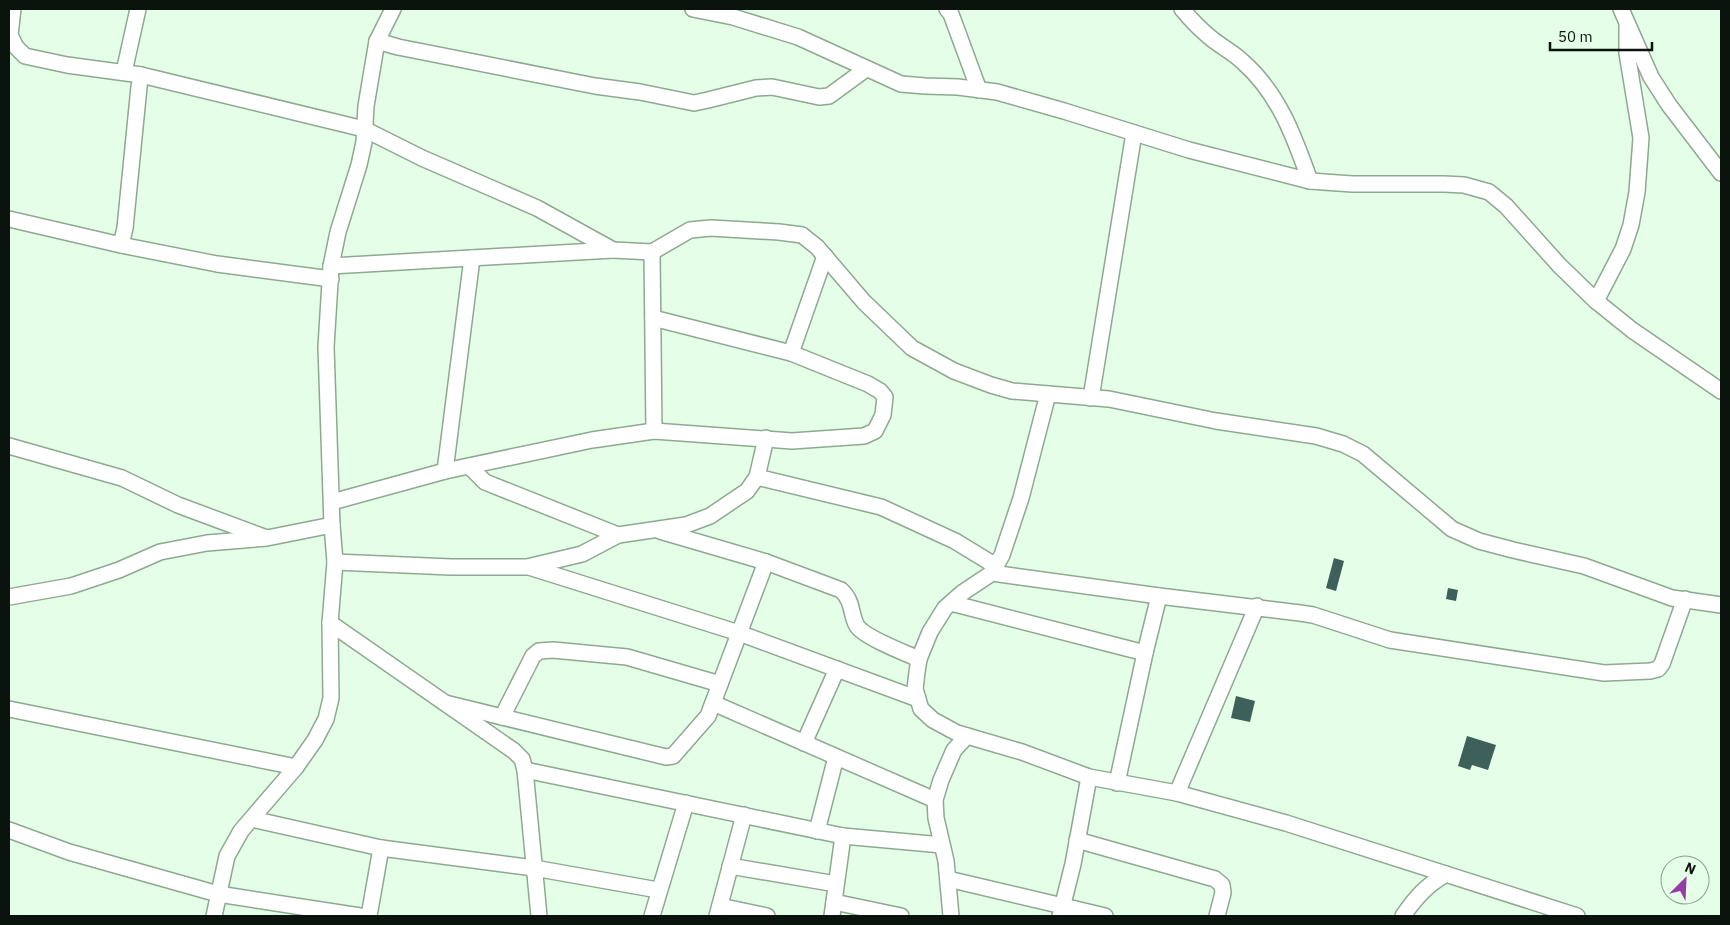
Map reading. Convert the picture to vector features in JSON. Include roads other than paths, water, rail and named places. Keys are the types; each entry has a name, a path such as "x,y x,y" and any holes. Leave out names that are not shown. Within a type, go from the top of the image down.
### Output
{"street":[{"path":"13,9 10,35 16,47 25,56 67,65 141,75 364,129 422,158 537,208 613,250"},
{"path":"124,72 138,9"},
{"path":"214,916 227,856 241,831 296,767 316,740 326,719 331,698 330,622 336,562 332,525 326,346 331,273 338,232 359,165 364,142 366,106 377,41 393,9"},
{"path":"693,9 734,17 798,37 902,84 997,92 1189,150 1310,181 1476,187 1489,192 1506,206 1559,265 1596,301 1632,330 1721,390"},
{"path":"947,9 980,90"},
{"path":"1182,9 1212,39 1243,61 1264,84 1277,102 1290,128 1310,181"},
{"path":"1621,9 1650,78 1721,173"},
{"path":"1596,301 1623,249 1631,224 1638,184 1641,138 1627,53 1628,24"},
{"path":"377,41 473,62 694,103 756,88 772,87 819,97 829,96 866,69"},
{"path":"121,245 125,228 141,75"},
{"path":"1090,398 1134,133"},
{"path":"9,219 121,245 217,264 331,273 472,258 613,250 652,252 690,230 711,228 795,234 808,239 864,302 912,348 954,370 991,386 1012,391 1109,399 1216,421 1316,436 1343,444 1363,454 1452,529 1479,541 1584,566 1672,598 1721,605"},
{"path":"652,252 654,431"},
{"path":"791,353 825,256"},
{"path":"445,471 472,258"},
{"path":"332,502 445,471 592,440 654,431 792,441 864,436 875,431 883,414 885,397 880,391 868,384 791,353 653,318"},
{"path":"1048,394 1010,535 994,569 945,608 930,632 919,659 915,689 921,709 933,720 957,733 1022,752 1089,777 1177,793 1286,823 1576,916"},
{"path":"336,562 451,567 527,567 582,554 618,535 686,525 710,516 747,490 757,477 766,438"},
{"path":"9,446 122,478 178,505 267,538"},
{"path":"469,466 485,482 618,535"},
{"path":"757,477 881,507 955,541 994,569 1159,596 1257,606 1313,615 1390,640 1604,673 1658,669 1662,664 1685,599"},
{"path":"9,597 71,586 119,570 160,552 207,543 267,538 332,525"},
{"path":"656,530 766,562 841,590 847,595 857,626 868,635 919,659"},
{"path":"445,703 666,757 674,756 708,716 766,562"},
{"path":"527,567 739,633 918,699"},
{"path":"1118,783 1159,596"},
{"path":"951,603 1145,653"},
{"path":"1177,793 1257,606"},
{"path":"330,622 514,751 522,759 525,770 539,916"},
{"path":"502,717 533,656 539,651 552,650 627,657 720,684"},
{"path":"804,743 837,669"},
{"path":"713,703 935,800"},
{"path":"9,709 296,767"},
{"path":"951,916 948,879 936,818 935,800 954,750 967,736"},
{"path":"817,831 836,757"},
{"path":"525,770 843,836 942,845"},
{"path":"1062,911 1089,777"},
{"path":"652,916 658,890 686,803"},
{"path":"744,815 719,911 767,916"},
{"path":"252,819 381,848 534,868 658,890"},
{"path":"9,830 69,852 218,894 360,916"},
{"path":"843,836 833,909 902,916"},
{"path":"1077,840 1215,879 1222,885 1223,893 1217,916"},
{"path":"369,916 381,848"},
{"path":"730,866 836,884"},
{"path":"1403,916 1414,900 1430,884 1446,874"},
{"path":"948,879 1062,911 1105,916"}]}
